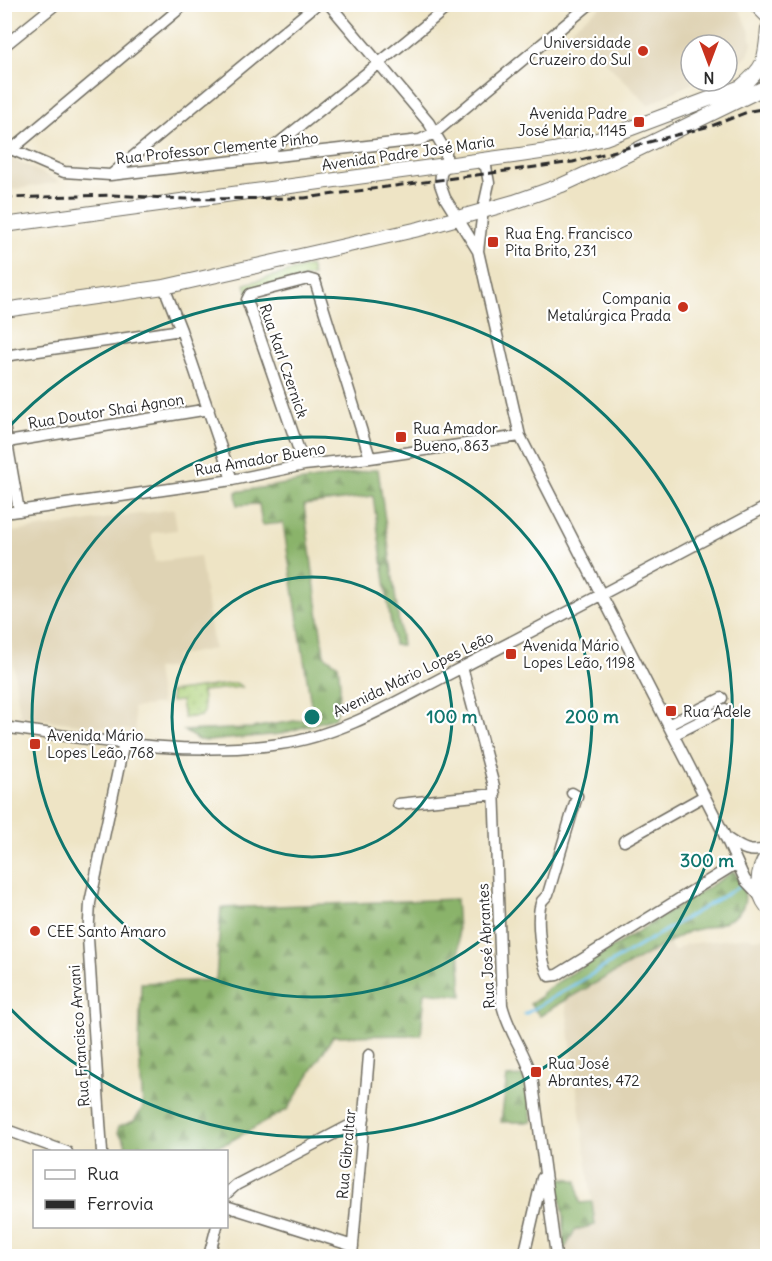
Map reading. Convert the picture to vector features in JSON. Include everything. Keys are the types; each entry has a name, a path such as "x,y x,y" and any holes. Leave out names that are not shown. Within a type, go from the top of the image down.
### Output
{"highway":[{"path":"756,4 768,16"},
{"path":"764,902 760,871 768,856"}],"main road":[{"name":"Avenida Padre José Maria","path":"4,225 554,150 605,138 741,87 759,72 763,64 768,29"},
{"path":"4,310 165,287 340,248 514,202 562,185 768,86"},
{"path":"605,138 617,147 618,152 614,161"}],"street":[{"path":"4,46 56,4"},
{"path":"8,148 185,4"},
{"path":"110,175 317,4"},
{"path":"329,4 436,132 446,152 446,164 441,174 440,184 445,198 478,251 520,436 725,836 745,880 764,902"},
{"path":"260,158 451,4"},
{"path":"436,132 590,4"},
{"name":"Rua Professor Clemente Pinho","path":"8,148 64,172 110,175 420,140 436,132"},
{"path":"478,160 489,175 478,251"},
{"name":"Rua Karl Czernick","path":"304,465 247,300 250,294 309,279 315,281 370,458"},
{"path":"165,287 182,330 232,480"},
{"path":"4,356 182,330"},
{"name":"Rua Doutor Shai Agnon","path":"7,442 209,410"},
{"path":"4,425 19,511"},
{"name":"Rua Amador Bueno","path":"4,513 232,480 304,465 370,458 520,436"},
{"name":"Avenida Mário Lopes Leão","path":"4,727 194,749 236,748 292,742 349,723 403,699 768,506"},
{"name":"Rua José Abrantes","path":"462,667 495,794 500,993 510,1030 532,1076 556,1257"},
{"path":"670,730 722,698"},
{"path":"670,730 725,709"},
{"name":"Rua Francisco Arvani","path":"102,1150 88,926 90,903 124,742"},
{"path":"572,793 578,796 548,894 542,901 539,927 544,969 549,976 557,975 737,863"},
{"path":"398,804 495,794"},
{"path":"624,841 704,796"},
{"path":"725,836 742,849 750,851 768,848"},
{"name":"Rua Gibraltar","path":"353,1251 369,1055"},
{"path":"228,1192 236,1185 364,1118"},
{"path":"4,1129 62,1150"},
{"path":"524,1257 543,1171"},
{"path":"228,1207 353,1251"},
{"path":"531,1222 552,1222"},
{"path":"209,1257 217,1228"}],"shaded area":[{"name":"Universidade Cruzeiro do Sul","path":"603,5 732,5 740,11 749,29 752,43 748,56 739,61 739,33 679,33 679,90 648,105 572,28"},
{"path":"5,154 60,182 5,191"},
{"path":"174,509 177,530 151,533 155,562 200,556 214,649 175,656 176,667 156,669 161,704 133,708 136,731 20,717 9,629 5,629 4,533"},
{"path":"749,937 754,939 767,937 767,1256 564,1256 563,1252 575,1230 595,1224 565,1000 668,942 674,951 686,944"}],"green space":[{"path":"310,266 313,276 248,294 245,284"},
{"path":"378,469 402,645 394,645 373,496 304,505 324,655 338,665 340,692 335,718 280,734 208,741 198,740 184,731 251,728 313,718 283,523 262,525 259,504 237,505 236,492"},
{"path":"236,683 242,687 202,691 204,712 201,716 184,718 181,701 171,702 170,692"},
{"path":"734,871 742,886 745,899 736,915 718,924 689,931 540,1016 530,1004 564,978"},
{"path":"456,899 462,996 425,992 421,1035 333,1036 288,1109 227,1143 203,1150 121,1150 126,1145 118,1133 118,1127 134,1121 143,1107 139,1052 141,983 216,980 221,908"},
{"path":"523,1076 528,1087 532,1122 501,1122 507,1077"},
{"path":"567,1178 577,1181 580,1203 592,1202 595,1225 575,1230 563,1252 564,1217 557,1179"}],"waterway":[{"path":"525,1014 740,886"}],"railway":[{"path":"4,198 112,195 186,199 305,198 573,162 714,125 750,111 768,108"}],"place":[{"name":"Universidade Cruzeiro do Sul","path":"643,51"},
{"name":"Avenida Padre José Maria, 1145","path":"639,122"},
{"name":"Rua Eng. Francisco Pita Brito, 231","path":"493,242"},
{"name":"Compania Metalúrgica Prada","path":"683,307"},
{"name":"Rua Amador Bueno, 863","path":"401,437"},
{"name":"Avenida Mário Lopes Leão, 1198","path":"511,654"},
{"name":"Rua Adele","path":"671,711"},
{"name":"Avenida Mário Lopes Leão, 768","path":"35,744"},
{"name":"CEE Santo Amaro","path":"35,931"},
{"name":"Rua José Abrantes, 472","path":"536,1072"}]}
